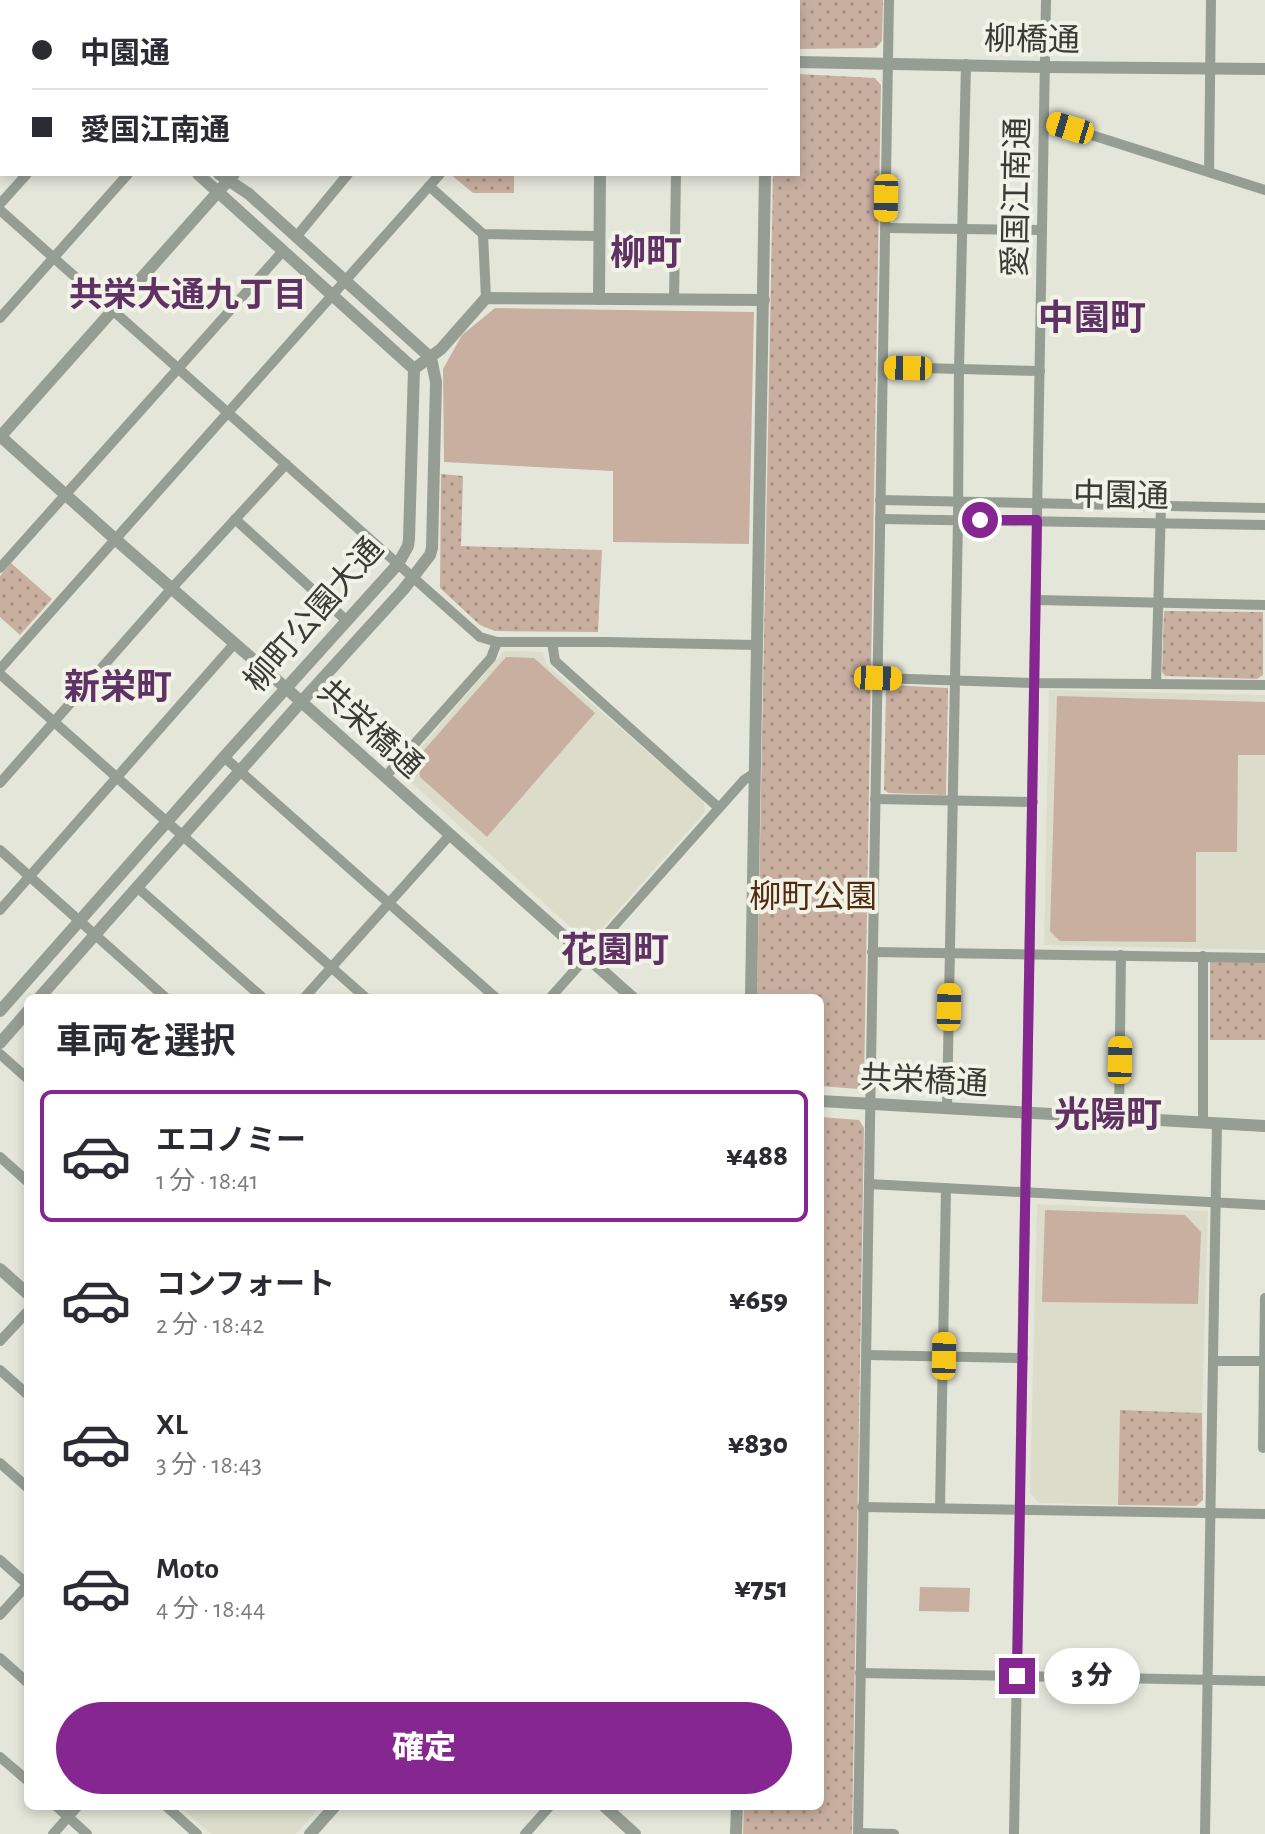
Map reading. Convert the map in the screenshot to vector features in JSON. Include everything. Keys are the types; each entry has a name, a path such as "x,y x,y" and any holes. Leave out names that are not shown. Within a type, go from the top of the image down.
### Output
{"street":[{"path":"889,0 858,1834 894,1834"},
{"name":"愛国江南通","path":"1014,1834 1046,0"},
{"path":"1209,172 1211,0"},
{"name":"柳橋通","path":"800,62 1265,69"},
{"path":"947,1109 966,64"},
{"path":"1044,120 1265,190"},
{"path":"25,176 0,207 480,637 497,642 757,645"},
{"path":"0,318 126,176"},
{"path":"200,176 414,369 431,358 486,298 483,234"},
{"path":"0,436 218,192 227,176 431,358"},
{"path":"296,237 346,176"},
{"path":"362,994 0,672 438,176"},
{"path":"599,299 600,176"},
{"path":"674,300 676,176"},
{"path":"751,994 765,176"},
{"path":"429,186 483,234 598,236"},
{"path":"885,228 1042,230"},
{"path":"0,568 283,251"},
{"path":"486,298 764,300"},
{"name":"柳町公園大通","path":"45,994 430,555 436,382 431,358"},
{"path":"883,367 1040,371"},
{"name":"柳町公園大通","path":"0,1011 398,564 409,539 414,369"},
{"name":"共栄橋通","path":"0,436 629,994"},
{"path":"0,783 286,464"},
{"name":"中園通","path":"880,500 1265,508"},
{"path":"1156,684 1161,506"},
{"path":"235,519 347,621"},
{"name":"中園通","path":"880,519 1265,525"},
{"path":"1036,600 1265,605"},
{"path":"385,777 491,658 497,642"},
{"path":"552,642 555,661 719,808"},
{"path":"0,910 235,643"},
{"path":"878,678 1265,685"},
{"path":"224,757 491,994"},
{"path":"553,994 744,780 755,773"},
{"path":"875,799 1033,802"},
{"path":"308,994 449,836"},
{"path":"0,850 161,994"},
{"path":"138,888 258,994"},
{"path":"872,952 1265,958"},
{"path":"1119,1117 1121,955"},
{"path":"1203,956 1203,1122"},
{"path":"0,1043 24,1016"},
{"path":"0,1054 24,1075"},
{"name":"共栄橋通","path":"824,1101 1265,1126"},
{"path":"1205,1834 1217,1123"},
{"path":"0,1157 24,1178"},
{"path":"869,1184 1265,1205"},
{"path":"940,1508 946,1188"},
{"path":"0,1269 24,1290"},
{"path":"1263,1448 1265,1298"},
{"path":"0,1341 24,1315"},
{"path":"867,1355 1023,1358"},
{"path":"1214,1361 1264,1361"},
{"path":"0,1370 24,1391"},
{"path":"0,1463 24,1484"},
{"path":"862,1507 1265,1514"},
{"path":"0,1560 24,1581"},
{"path":"0,1615 24,1588"},
{"path":"0,1658 24,1679"},
{"path":"860,1673 1265,1681"},
{"path":"0,1757 24,1778"},
{"path":"60,1810 87,1834"},
{"path":"53,1834 74,1810"},
{"path":"170,1810 197,1834"},
{"path":"310,1834 331,1810"},
{"path":"525,1834 546,1810"},
{"path":"608,1810 635,1834"},
{"path":"736,1834 737,1810"}],"shaded area":[{"path":"504,651 543,652 546,664 703,800 705,812 599,932 580,936 400,772"},
{"path":"1049,690 1265,695 1265,950 1044,945"},
{"path":"1037,1204 1208,1211 1202,1413 1120,1410 1118,1505 1039,1503 1030,1493"},
{"path":"184,1810 317,1810 296,1834 211,1834"}],"green space":[{"path":"800,0 883,0 882,41 876,48 800,49"},
{"name":"柳町公園","path":"800,74 875,78 881,85 864,1083 858,1089 824,1086 824,994 757,994 773,176 800,176"},
{"path":"452,176 514,176 514,193 473,193"},
{"path":"495,308 754,312 749,544 613,542 613,471 444,462 443,369 462,335"},
{"path":"441,474 463,476 461,546 602,550 598,632 495,631 480,625 440,588"},
{"path":"11,563 52,599 20,635 0,617 0,576"},
{"path":"1164,611 1263,612 1263,675 1257,679 1165,676 1162,672"},
{"path":"506,657 534,658 595,713 487,837 420,777 418,757"},
{"path":"891,685 948,688 946,795 889,793 884,790 886,690"},
{"path":"1057,696 1265,702 1265,755 1238,755 1237,852 1196,852 1196,942 1060,941 1050,931"},
{"path":"1210,961 1265,962 1265,1040 1210,1040"},
{"path":"824,1117 859,1120 864,1128 852,1834 743,1834 744,1810 824,1810"},
{"path":"1045,1210 1185,1215 1201,1232 1198,1304 1042,1302"},
{"path":"1120,1410 1202,1413 1203,1500 1196,1506 1118,1505"},
{"path":"920,1587 970,1588 969,1612 919,1611"}],"district":[{"name":"柳町","path":"646,254"},
{"name":"共栄大通九丁目","path":"188,296"},
{"name":"中園町","path":"1092,319"},
{"name":"新栄町","path":"118,688"},
{"name":"花園町","path":"615,951"},
{"name":"光陽町","path":"1108,1116"}],"route":[{"path":"980,520 1037,520 1017,1676"}]}
